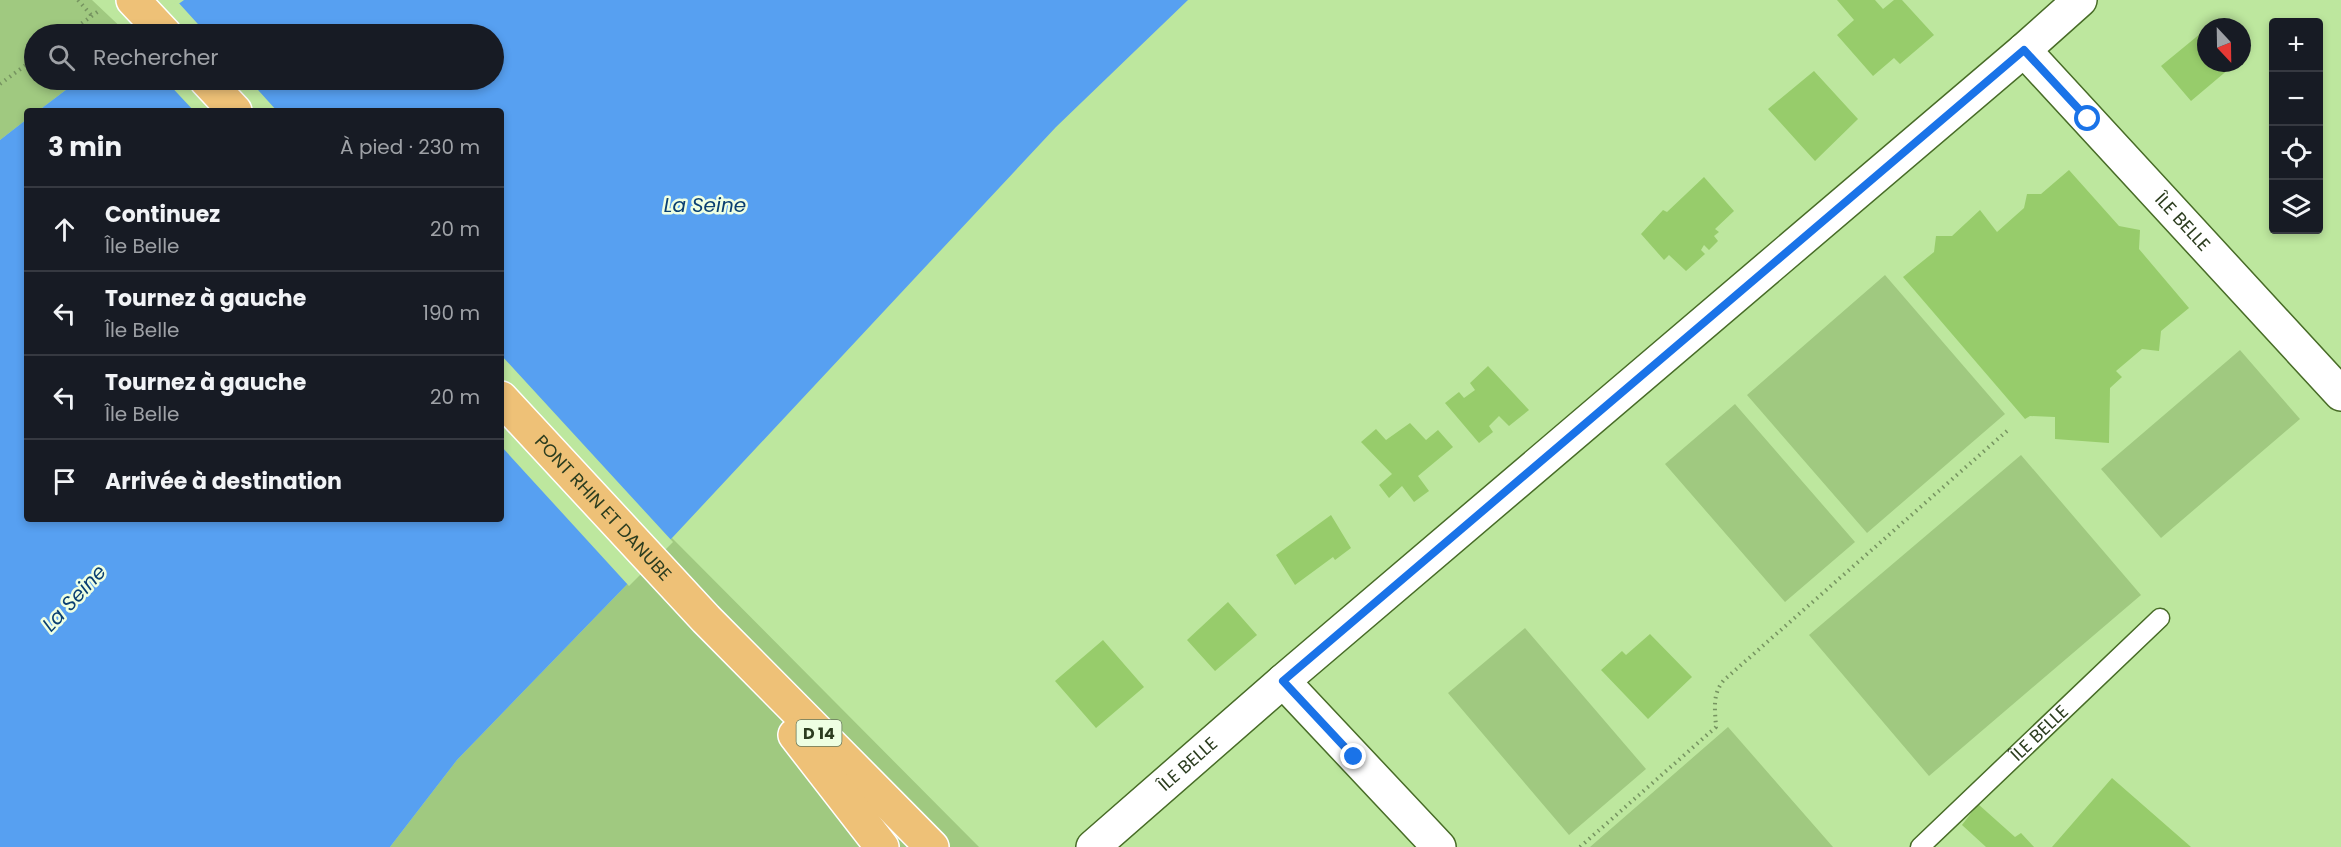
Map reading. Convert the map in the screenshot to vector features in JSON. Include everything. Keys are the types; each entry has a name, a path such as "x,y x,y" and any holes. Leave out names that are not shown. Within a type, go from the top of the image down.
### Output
{"main road":[{"path":"119,3 150,24"},
{"path":"215,90 232,108"},
{"name":"PONT RHIN ET DANUBE","path":"504,401 706,619"},
{"name":"D 14","path":"706,619 882,847"},
{"name":"D 14","path":"706,619 932,847"}],"street":[{"name":"ÎLE BELLE","path":"1093,847 1283,681 2080,0"},
{"name":"ÎLE BELLE","path":"2024,50 2341,394"},
{"path":"1283,681 1439,847"}],"lane":[{"name":"ÎLE BELLE","path":"1920,847 2160,618"}],"path":[{"path":"78,0 92,16"},
{"path":"81,24 119,3"},
{"path":"0,84 24,66"},
{"path":"1580,847 1716,727 1714,704 1717,688 1724,680 2008,430"}],"green space":[{"path":"0,0 92,0 117,24 24,24 24,90 66,90 42,108 24,108 24,121 0,140"},
{"path":"1885,275 2005,414 1867,533 1747,395"},
{"path":"2240,350 2300,419 2161,538 2101,469"},
{"path":"1735,404 1855,542 1785,602 1665,464"},
{"path":"2021,455 2141,595 1929,776 1809,635"},
{"path":"672,538 979,847 390,847 457,760"},
{"path":"1525,628 1646,769 1569,835 1448,693"},
{"path":"1728,727 1833,847 1590,847"}],"water":[{"name":"La Seine","path":"184,0 1188,0 1056,127 672,538 457,760 390,847 0,847 0,140 24,121 24,522 504,522 504,108 42,108 66,90 504,90 504,24 151,24"}],"pier":[{"path":"177,1 198,24 146,24"},
{"path":"174,90 258,90 274,108 191,108"},
{"path":"504,358 673,542 629,586 504,449"}],"building":[{"path":"1837,0 1875,0 1883,9 1894,0 1902,0 1934,35 1900,64 1894,58 1873,76 1837,35 1854,20"},
{"path":"2197,36 2197,72 2225,72 2191,101 2161,66"},
{"path":"1814,71 1858,119 1815,161 1768,109"},
{"path":"2069,170 2119,226 2140,230 2139,249 2189,308 2161,331 2159,351 2142,349 2116,371 2122,377 2110,388 2109,443 2055,439 2055,417 2030,416 2025,419 1903,277 1934,252 1936,236 1952,236 1980,210 1997,232 2024,208 2027,194 2041,194"},
{"path":"1704,177 1734,211 1715,229 1719,232 1714,236 1718,241 1709,250 1704,245 1701,250 1705,254 1686,271 1669,255 1664,260 1641,234 1663,210 1667,212"},
{"path":"1488,366 1529,410 1509,426 1499,416 1489,426 1493,432 1479,443 1445,403 1459,392 1464,398 1475,390 1470,383"},
{"path":"1410,423 1426,440 1438,430 1453,447 1418,476 1429,491 1414,502 1402,486 1389,498 1379,485 1392,474 1361,442 1376,429 1386,440"},
{"path":"1331,515 1351,548 1335,560 1333,557 1295,585 1276,555"},
{"path":"1228,602 1257,635 1215,671 1187,640"},
{"path":"1650,634 1692,677 1648,719 1601,670 1622,651 1626,655"},
{"path":"1103,640 1144,687 1096,728 1055,681"},
{"path":"2112,778 2191,847 2052,847"},
{"path":"1978,804 2015,837 2021,833 2034,847 1986,847 1962,825"}],"route":[{"path":"1354,757 1283,681 2024,50 2088,119"}]}
